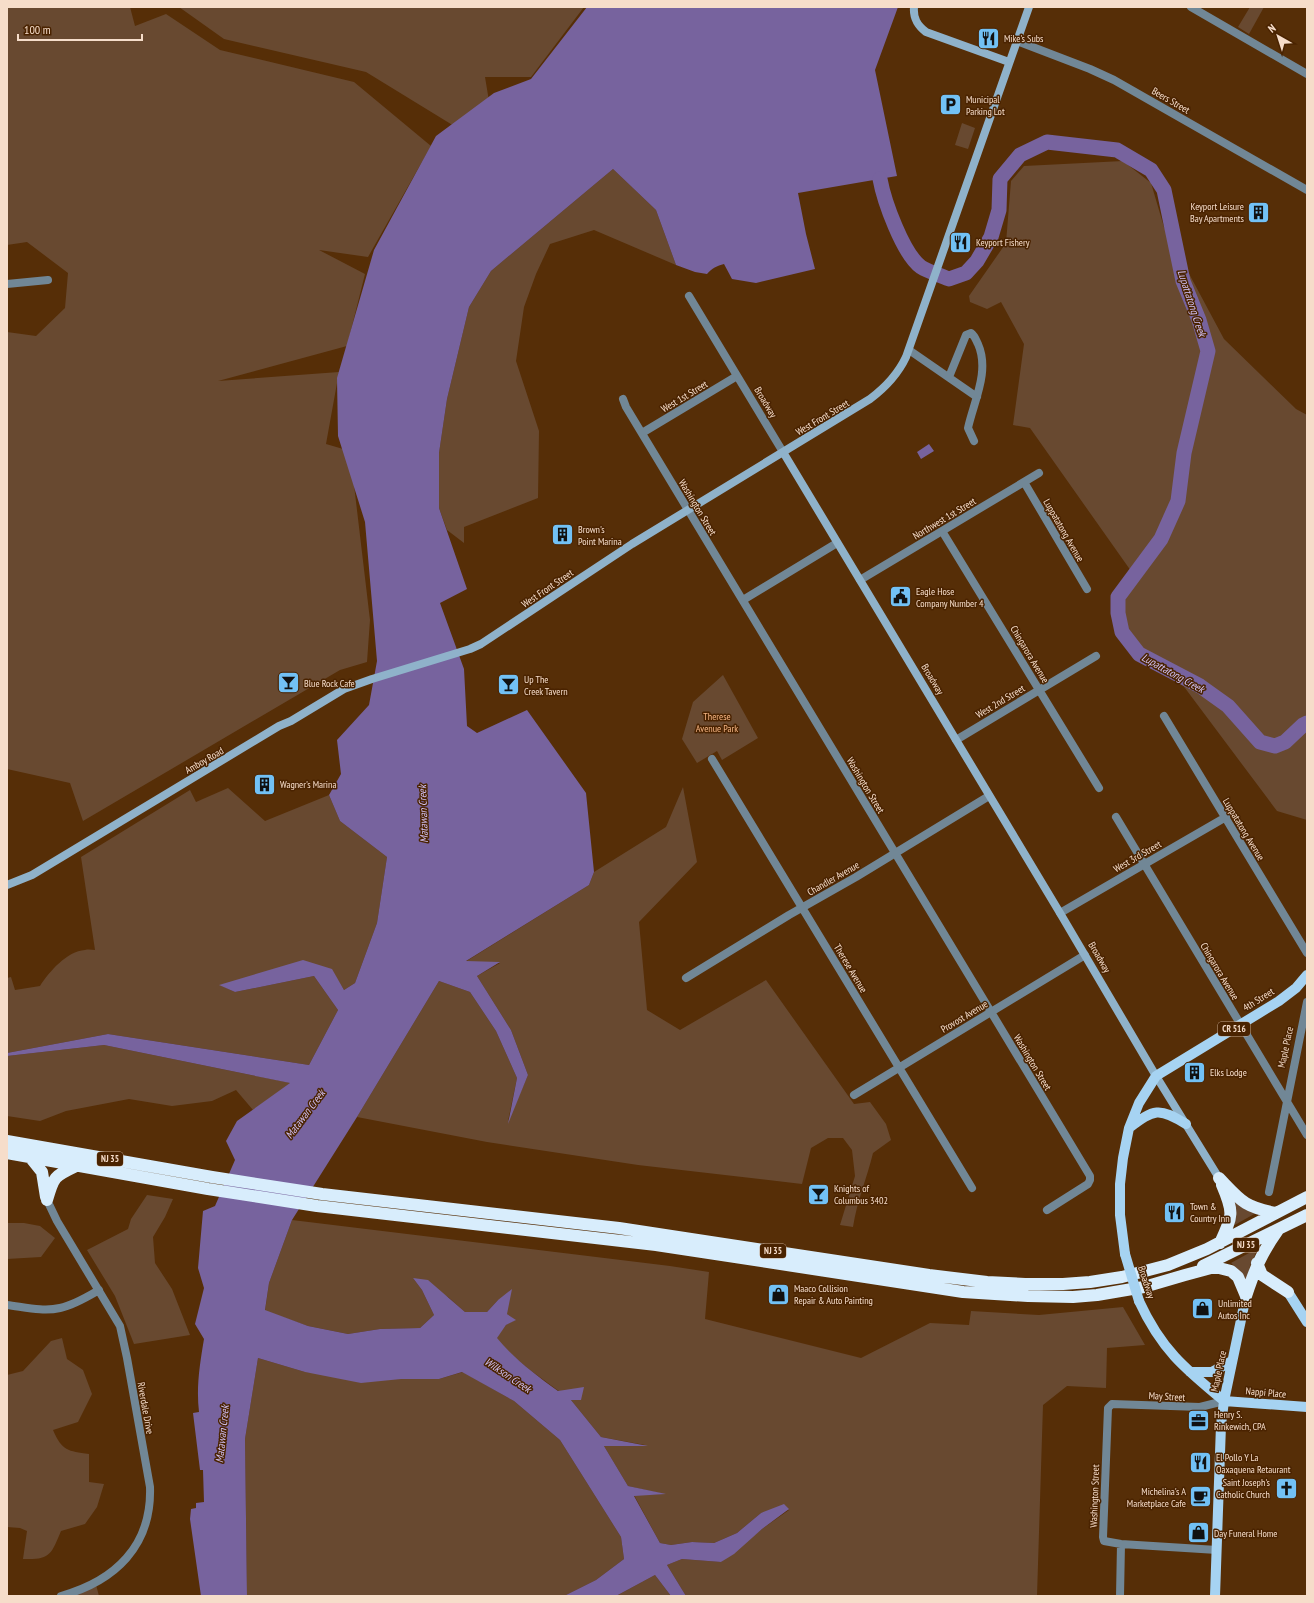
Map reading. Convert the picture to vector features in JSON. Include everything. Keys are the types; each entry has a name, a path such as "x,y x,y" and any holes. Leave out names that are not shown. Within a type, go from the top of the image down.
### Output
{"highway":[{"name":"NJ 35","path":"7,1141 317,1206 656,1245 922,1286 998,1295 1073,1297 1096,1295 1144,1287 1185,1275 1307,1215"},
{"name":"NJ 35","path":"7,1153 78,1165 210,1183 322,1194 619,1228 929,1275 1017,1284 1062,1284 1090,1282 1122,1277 1174,1262 1220,1243 1307,1197"},
{"path":"30,1157 42,1172 47,1200"},
{"path":"47,1200 52,1184 58,1175 78,1165"},
{"path":"1219,1178 1240,1200 1249,1206 1258,1210 1276,1213"},
{"path":"1219,1178 1230,1205 1230,1221 1220,1243"},
{"path":"1246,1296 1257,1263 1265,1248 1278,1230"},
{"path":"1257,1263 1262,1276 1288,1292"},
{"path":"1185,1275 1211,1268 1231,1271 1238,1277 1246,1296"}],"main road":[{"path":"914,7 915,20 926,32 1009,62"},
{"name":"West Front Street","path":"416,666 470,649 481,644 632,544 881,391 897,373 909,350 1029,7"},
{"name":"Broadway","path":"783,452 1060,913 1156,1076 1219,1178"},
{"name":"Amboy Road","path":"7,885 32,875 279,726 291,721 344,689 416,666"},
{"name":"4th Street","path":"1156,1076 1279,1001 1296,988 1307,974"},
{"name":"Broadway","path":"1156,1076 1139,1103 1129,1128 1123,1158 1120,1184 1120,1215 1125,1254 1147,1318 1164,1345 1190,1372 1224,1401"},
{"path":"1129,1128 1145,1116 1157,1112 1173,1116 1186,1124"},
{"path":"1288,1292 1307,1322"},
{"name":"Maple Place","path":"1215,1596 1221,1425 1224,1401 1246,1296"},
{"path":"1190,1372 1212,1372 1232,1361"},
{"name":"Nappi Place","path":"1224,1401 1307,1407"}],"street":[{"path":"1191,7 1307,74"},
{"name":"Beers Street","path":"1017,41 1090,69 1114,80 1307,190"},
{"path":"7,284 48,280"},
{"name":"Broadway","path":"689,296 783,452"},
{"path":"949,377 966,335 969,333 973,334 981,351 982,360 977,397 968,428 974,442"},
{"path":"909,350 977,397"},
{"name":"West 1st Street","path":"642,433 737,376"},
{"name":"Washington Street","path":"623,399 626,407 1090,1176 1090,1180 1082,1188 1047,1210"},
{"name":"Northwest 1st Street","path":"860,580 1039,473"},
{"name":"Luppatatong Avenue","path":"1024,482 1086,589"},
{"name":"Chingarora Avenue","path":"942,531 1099,788"},
{"path":"743,600 837,543"},
{"name":"West 2nd Street","path":"956,740 1096,656"},
{"name":"Luppatatong Avenue","path":"1164,716 1307,953"},
{"name":"Therese Avenue","path":"712,759 972,1188"},
{"name":"Chandler Avenue","path":"686,978 989,796"},
{"name":"Chingarora Avenue","path":"1116,816 1307,1135"},
{"name":"West 3rd Street","path":"1060,913 1144,863 1226,817"},
{"name":"Provost Avenue","path":"854,1095 990,1011 1085,955"},
{"name":"Maple Place","path":"1269,1192 1307,1002"},
{"name":"Riverdale Drive","path":"47,1200 57,1221 116,1319 123,1337 150,1487 149,1510 144,1531 134,1550 120,1565 94,1582 61,1596"},
{"path":"7,1305 46,1309 59,1308 76,1302 99,1290"},
{"name":"May Street","path":"1109,1405 1200,1407 1224,1401"},
{"name":"Washington Street","path":"1109,1405 1103,1537 1106,1542 1121,1544"},
{"path":"1120,1596 1121,1544 1216,1550"}],"green space":[{"path":"7,7 130,7 135,26 166,14 220,50 354,82 431,146 368,257 319,250 365,274 347,346 218,381 339,372 326,444 350,451 370,620 367,662 340,670 83,821 70,783 7,769 7,332 36,336 65,308 68,273 27,242 7,245"},
{"path":"179,7 584,7 531,77 485,77 489,101 459,129 366,72 224,39"},
{"path":"1250,7 1264,7 1249,34 1238,27"},
{"path":"962,123 975,128 968,149 955,145"},
{"path":"1123,161 1151,183 1164,227 1224,339 1296,409 1307,415 1307,820 1277,811 1179,680 1139,662 1117,633 1113,600 1131,571 1030,428 1013,425 1024,344 1001,302 987,309 970,302 969,296 1006,243 1011,181 1024,166"},
{"path":"613,169 656,210 676,265 594,230 550,244 536,274 524,307 516,361 539,431 538,498 464,527 464,543 447,530 439,508 439,453 447,399 469,307 491,271"},
{"name":"Therese Avenue Park","path":"723,675 758,738 722,760 717,751 697,763 682,739 693,702"},
{"path":"683,787 697,862 639,922 647,1010 680,1030 766,980 854,1104 870,1102 886,1124 891,1140 873,1153 853,1227 840,1225 855,1176 852,1150 843,1138 828,1138 811,1148 802,1184 638,1165 487,1142 357,1117 439,981 470,992 496,1031 517,1078 508,1121 528,1075 511,1030 477,976 500,963 465,962 589,885 594,872 666,827"},
{"path":"228,788 265,821 329,795 340,821 387,857 377,923 355,983 344,990 331,969 220,985 235,992 314,976 338,1010 309,1065 108,1034 7,1053 7,978 11,977 15,990 40,986 53,969 65,958 78,951 95,950 81,857 190,790 196,802"},
{"path":"104,1045 291,1083 253,1110 236,1090 212,1101 172,1106 129,1099 66,1111 40,1121 7,1116 7,1056"},
{"path":"147,1195 173,1199 165,1217 153,1237 155,1263 172,1289 190,1335 134,1344 115,1296 87,1250 128,1229 131,1219"},
{"path":"1232,1198 1256,1213 1231,1227"},
{"path":"292,1220 709,1272 705,1319 861,1358 930,1323 969,1325 971,1311 1039,1315 1123,1307 1145,1345 1107,1348 1106,1388 1067,1386 1043,1405 1037,1596 686,1596 667,1565 682,1559 721,1562 762,1529 789,1510 761,1513 737,1533 714,1543 692,1542 671,1545 660,1543 634,1495 663,1494 628,1486 604,1446 645,1445 601,1437 571,1400 530,1370 506,1350 496,1338 506,1325 515,1320 507,1314 498,1300 487,1312 465,1312 448,1297 413,1278 422,1290 434,1315 420,1328 380,1329 348,1334 308,1326 265,1311 269,1283"},
{"path":"7,1223 24,1223 40,1226 55,1238 41,1257 7,1259"},
{"path":"1258,1248 1250,1266 1246,1282 1242,1273 1231,1263"},
{"path":"62,1338 67,1359 83,1370 92,1394 78,1422 53,1430 59,1442 66,1449 89,1454 89,1482 104,1484 97,1507 85,1524 61,1531 52,1551 44,1557 23,1559 27,1531 20,1528 7,1527 7,1375 23,1371 51,1341"},
{"path":"258,1358 305,1372 401,1379 439,1379 463,1372 514,1401 560,1440 621,1537 624,1559 596,1580 564,1596 247,1596 245,1439"},
{"path":"655,1575 671,1596 616,1596"},
{"path":"95,1581 99,1596 65,1596"}],"water":[{"path":"587,7 898,7 875,70 897,176 798,193 815,269 756,283 732,279 724,264 711,270 707,274 695,272 676,265 656,210 613,169 491,271 469,307 447,399 439,453 439,508 467,589 440,603 464,669 467,726 477,733 527,710 586,793 594,872 589,885 466,961 500,962 477,976 511,1030 528,1075 508,1124 517,1078 496,1031 470,992 439,981 357,1117 292,1220 269,1283 265,1310 308,1326 348,1334 380,1329 420,1328 434,1315 422,1290 413,1278 428,1280 465,1312 487,1312 498,1300 512,1289 507,1314 516,1320 506,1325 497,1338 511,1353 558,1391 584,1387 581,1400 571,1400 601,1437 648,1446 604,1446 628,1486 666,1494 634,1496 660,1543 671,1545 692,1542 714,1543 737,1533 761,1513 784,1504 789,1509 762,1529 734,1554 721,1562 682,1559 667,1565 686,1596 671,1596 655,1575 616,1596 564,1596 596,1580 624,1559 621,1537 560,1440 514,1401 462,1372 439,1379 401,1379 361,1383 305,1372 258,1358 245,1439 247,1596 201,1596 190,1519 191,1509 196,1508 196,1503 204,1502 203,1470 200,1470 193,1413 199,1412 198,1384 204,1339 195,1324 204,1288 198,1268 203,1211 215,1206 235,1160 226,1141 237,1121 290,1083 104,1045 7,1056 7,1053 108,1034 309,1065 338,1010 314,976 235,992 219,985 303,960 332,969 344,990 355,983 377,923 387,857 340,821 329,795 341,774 337,740 369,705 377,661 365,522 338,436 337,378 374,250 436,136 494,93 531,79"},
{"path":"929,444 934,451 921,459 917,452"}],"waterway":[{"name":"Lupattatong Creek","path":"880,179 895,226 914,260 921,267 949,279 966,273 977,261 991,237 999,210 1000,179 1020,155 1047,142 1117,150 1151,170 1164,190 1183,281 1199,320 1208,351 1184,453 1178,501 1161,539 1118,597 1118,613 1122,632 1139,654 1200,686 1228,706 1260,742 1275,746 1285,742 1307,723"}],"place":[{"name":"Mike's Subs","path":"989,38"},
{"name":"Municipal Parking Lot","path":"950,105"},
{"name":"Keyport Leisure Bay Apartments","path":"1259,212"},
{"name":"Keyport Fishery","path":"961,242"},
{"name":"Brown's Point Marina","path":"562,535"},
{"name":"Eagle Hose Company Number 4","path":"900,597"},
{"name":"Blue Rock Cafe","path":"289,683"},
{"name":"Up The Creek Tavern","path":"509,685"},
{"name":"Wagner's Marina","path":"264,784"},
{"name":"Elks Lodge","path":"1195,1072"},
{"name":"Knights of Columbus 3402","path":"818,1194"},
{"name":"Town & Country Inn","path":"1175,1212"},
{"name":"Maaco Collision Repair & Auto Painting","path":"779,1294"},
{"name":"Unlimited Autos Inc","path":"1202,1309"},
{"name":"Henry S. Rinkewich, CPA","path":"1199,1420"},
{"name":"El Pollo Y La Oaxaquena Retaurant","path":"1200,1463"},
{"name":"Saint Joseph's Catholic Church","path":"1286,1488"},
{"name":"Michelina's A Marketplace Cafe","path":"1201,1497"},
{"name":"Day Funeral Home","path":"1198,1533"}],"water label":[{"name":"Matawan Creek","path":"423,814"},
{"name":"Matawan Creek","path":"305,1114"},
{"name":"Wilkson Creek","path":"508,1375"},
{"name":"Matawan Creek","path":"222,1434"}]}
